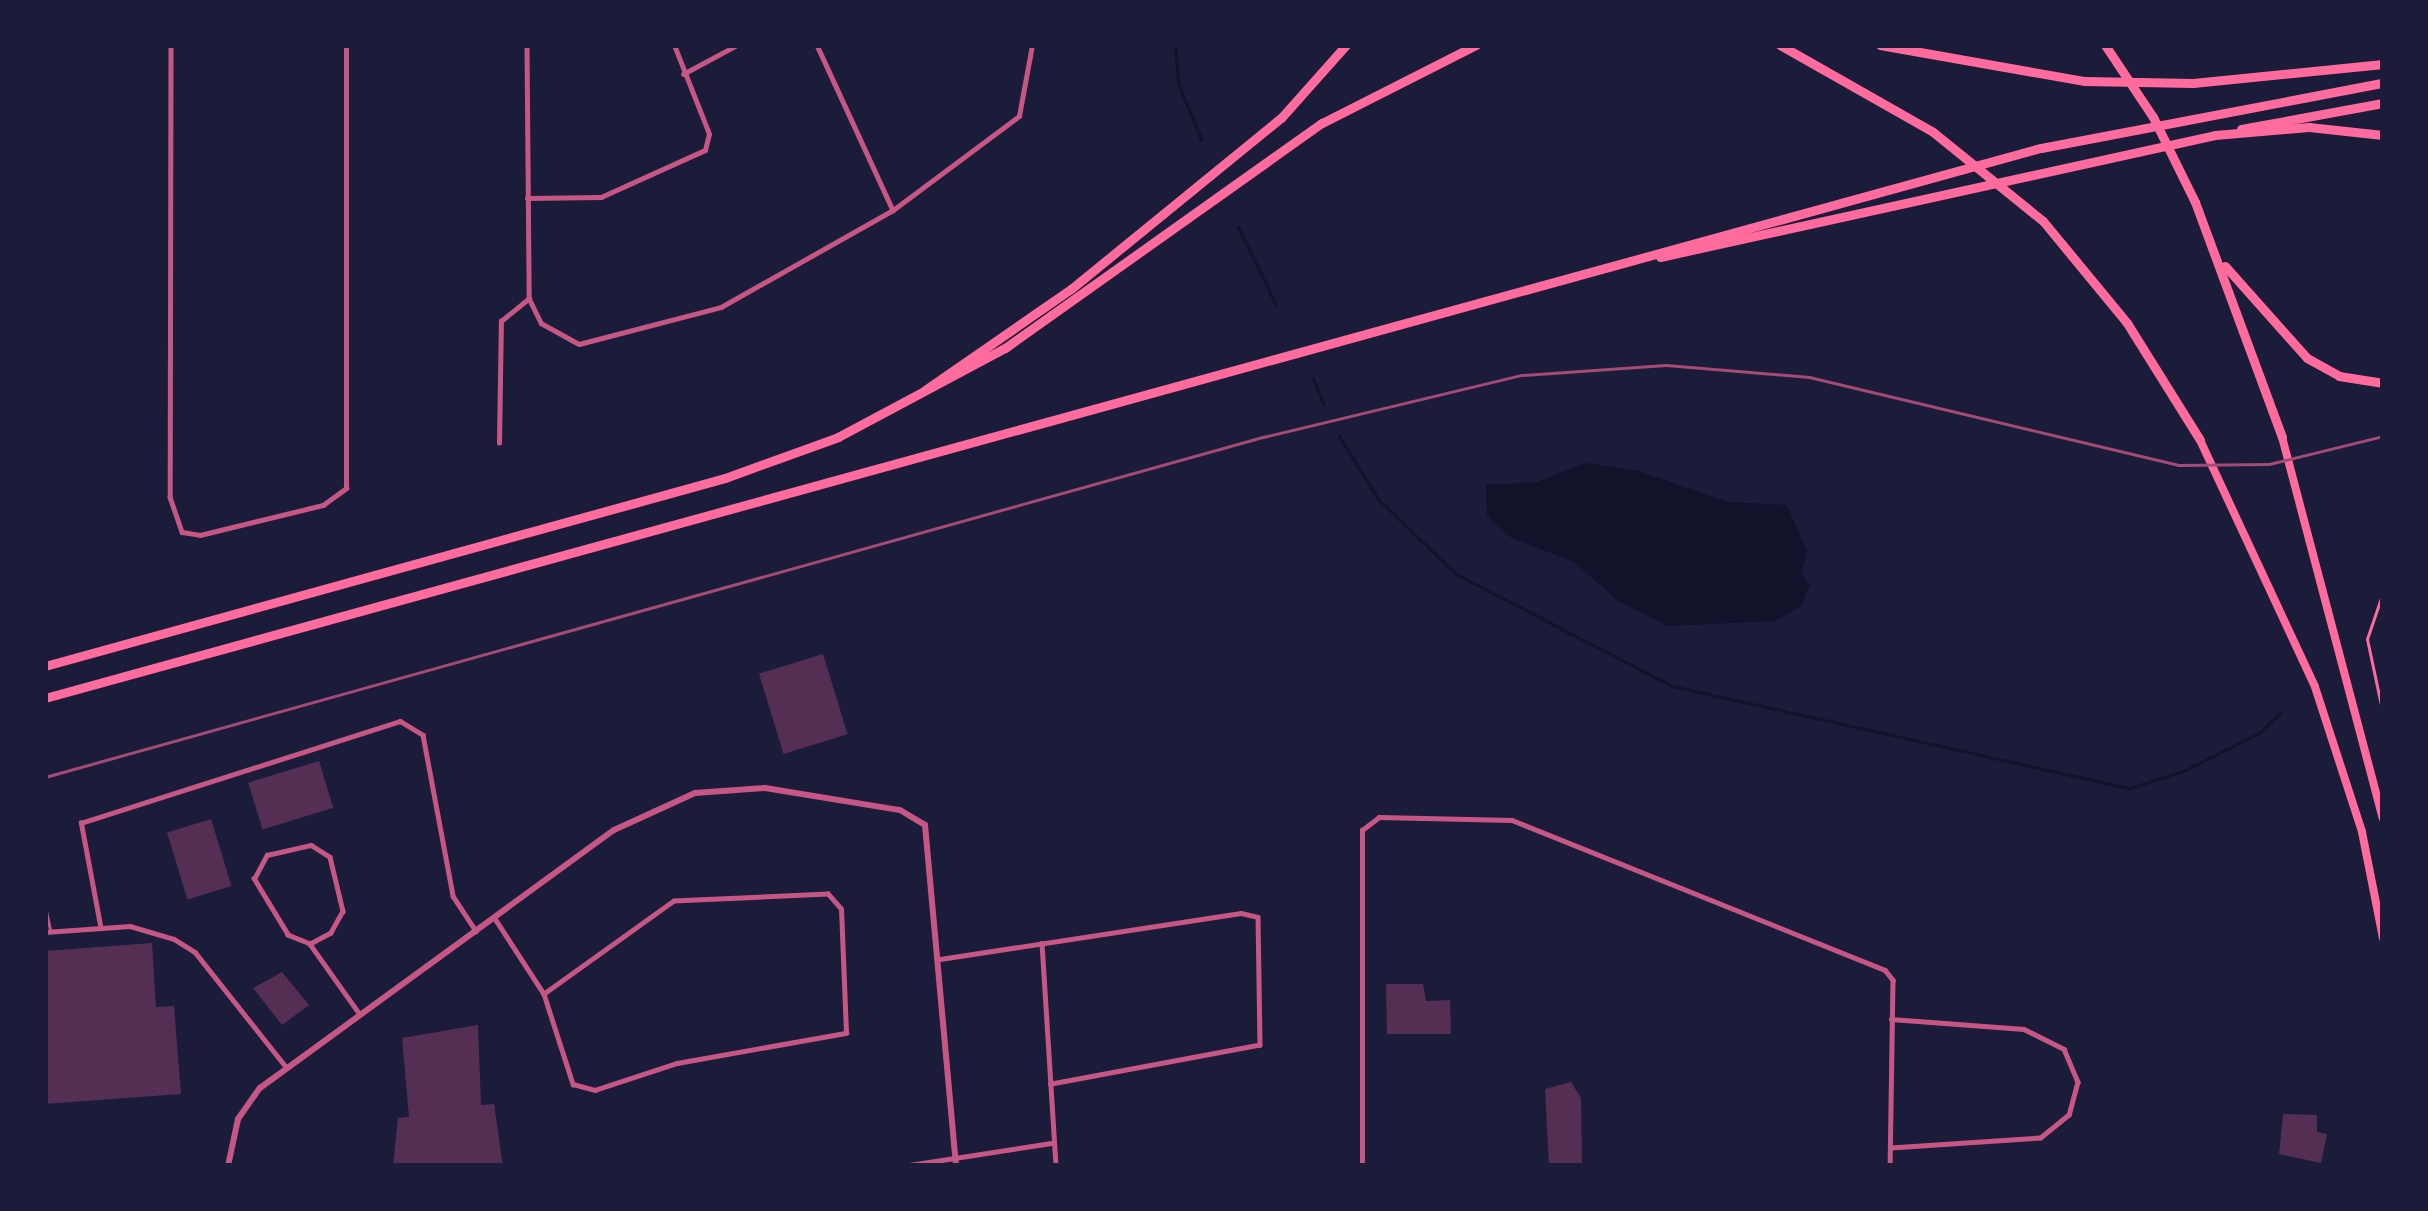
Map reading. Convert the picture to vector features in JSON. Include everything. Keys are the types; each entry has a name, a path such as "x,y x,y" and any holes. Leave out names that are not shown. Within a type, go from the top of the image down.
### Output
{"highway":[{"path":"902,408 1144,230 1281,118 1346,45"},
{"path":"45,666 725,478 902,408 1005,349 1322,123 1476,45"},
{"path":"1780,45 1919,123 2043,221 2127,323 2200,440"},
{"path":"1880,45 2085,81 2193,83 2383,64"},
{"path":"2105,45 2195,202 2222,263 2282,436"},
{"path":"45,701 2041,148 2383,83"},
{"path":"1585,273 2383,103"},
{"path":"2236,132 2383,135"},
{"path":"2222,263 2307,358 2339,376 2383,383"}],"main road":[{"path":"2282,436 2383,818"},
{"path":"2200,440 2326,719 2383,938"}],"street":[{"path":"170,45 176,521 182,532 200,536 340,495 349,468 346,45"},
{"path":"527,45 529,298 561,339 606,342 721,308 893,210 1019,116 1032,45"},
{"path":"527,198 601,197 705,150 709,134 674,45"},
{"path":"683,74 737,45"},
{"path":"817,45 893,210"},
{"path":"499,443 501,321 529,298"},
{"path":"100,926 81,823 400,721 423,735 453,896 476,931"},
{"path":"228,1166 238,1118 286,1067 635,816 695,793 765,788 900,810 925,825 956,1162"},
{"path":"1362,1166 1362,850 1370,820 1512,820 1885,970 1893,980 1890,1166"},
{"path":"310,944 331,933 343,910 326,852 311,845 273,853 256,867 256,888 301,942 310,944 359,1014"},
{"path":"494,917 544,994 573,1084 596,1090 676,1063 839,1038 851,1021 841,909 828,894 674,901 544,994"},
{"path":"940,959 1241,913 1258,917 1264,931 1261,1045 1051,1084"},
{"path":"48,931 142,927 195,952 286,1067"},
{"path":"1042,943 1056,1166"},
{"path":"1891,1019 2024,1029 2064,1049 2078,1082 2069,1115 2041,1138 1892,1148"},
{"path":"903,1166 956,1162 1054,1142"}],"lane":[{"path":"45,906 48,931"}],"path":[{"path":"2383,592 2367,639 2383,714"}],"shaded area":[{"path":"1586,463 1639,471 1728,502 1787,505 1807,551 1801,573 1810,585 1800,607 1774,621 1668,626 1617,600 1574,562 1510,537 1487,516 1486,485 1537,482"}],"building":[{"path":"823,654 848,734 783,754 759,674"},
{"path":"319,761 333,808 263,829 248,783"},
{"path":"211,819 231,886 187,899 167,832"},
{"path":"152,943 156,1007 174,1006 181,1094 45,1104 45,951"},
{"path":"282,972 309,1005 282,1025 253,988"},
{"path":"1386,984 1423,984 1426,1001 1450,1000 1451,1034 1387,1034"},
{"path":"478,1025 481,1105 494,1104 503,1166 393,1166 398,1118 409,1117 402,1038"},
{"path":"1571,1082 1581,1098 1582,1166 1549,1166 1545,1089"},
{"path":"2283,1114 2317,1115 2317,1132 2327,1134 2321,1163 2279,1154"}],"waterway":[{"path":"1175,45 1178,83 1201,139"},
{"path":"1238,227 1276,305"},
{"path":"1313,379 1324,405"},
{"path":"1339,436 1378,499 1456,574 1672,686 2130,788 2186,770 2259,733 2280,713"}],"tram line":[{"path":"45,777 1263,437 1522,375 1666,365 1809,377 2178,465 2269,464 2383,436"}]}
